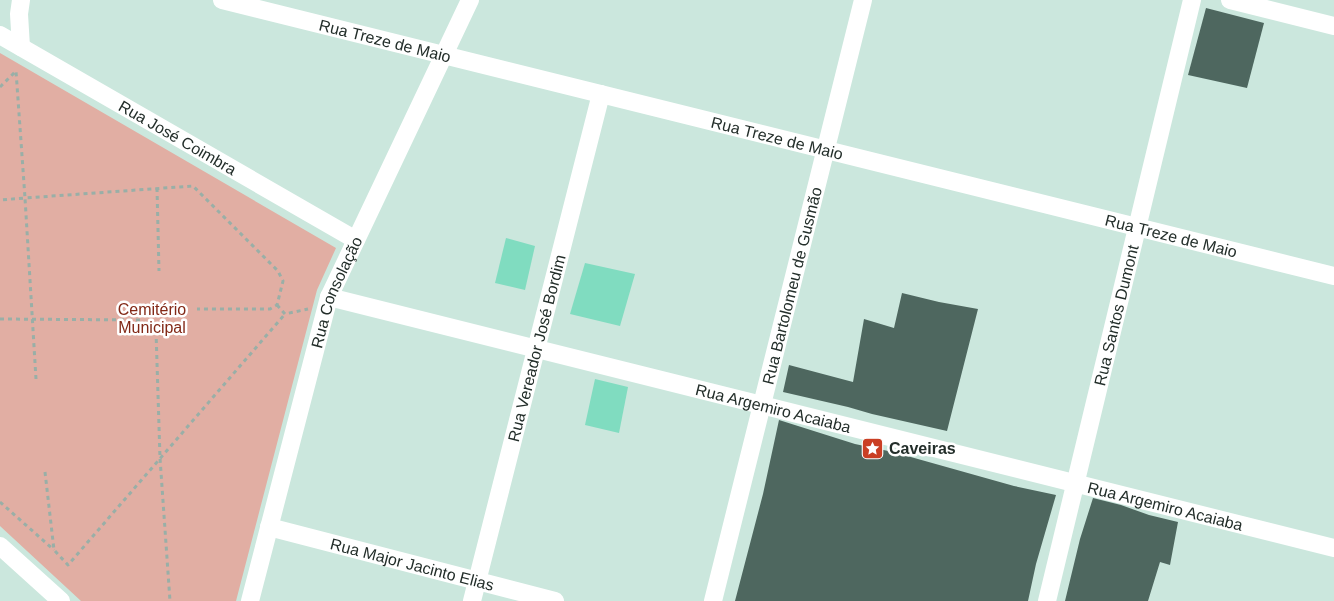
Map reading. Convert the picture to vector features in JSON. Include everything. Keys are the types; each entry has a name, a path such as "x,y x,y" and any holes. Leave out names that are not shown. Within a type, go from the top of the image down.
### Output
{"street":[{"path":"21,0 19,14 22,47"},
{"name":"Rua Treze de Maio","path":"222,0 1334,276"},
{"name":"Rua Consolação","path":"250,601 329,297 470,0"},
{"name":"Rua Bartolomeu de Gusmão","path":"713,601 863,0"},
{"name":"Rua Santos Dumont","path":"1047,601 1192,0"},
{"path":"1230,0 1334,26"},
{"name":"Rua José Coimbra","path":"0,35 356,240"},
{"name":"Rua Vereador José Bordim","path":"472,601 601,94"},
{"name":"Rua Argemiro Acaiaba","path":"329,297 1334,548"},
{"name":"Rua Major Jacinto Elias","path":"269,527 555,601"},
{"path":"0,546 61,601"}],"path":[{"path":"0,87 16,71 36,379"},
{"path":"0,200 193,186 278,271 283,281 277,305 270,309 197,310"},
{"path":"157,188 159,272"},
{"path":"277,305 285,314"},
{"path":"0,502 68,564 285,314 313,308"},
{"path":"0,319 141,320"},
{"path":"156,331 160,458 170,601"},
{"path":"45,472 54,550"}],"green space":[{"name":"Cemitério Municipal","path":"0,53 336,248 317,290 236,601 81,601 0,526"}],"shaded area":[{"path":"506,238 535,246 525,290 495,283"},
{"path":"585,263 635,274 620,326 570,314"},
{"path":"595,379 628,387 619,433 585,425"}],"building":[{"path":"1206,8 1264,23 1247,88 1188,75"},
{"path":"902,293 978,309 947,431 783,392 789,365 853,382 864,319 894,328"},
{"path":"779,420 855,444 893,452 1014,486 1056,495 1036,564 1028,601 735,601 763,494"},
{"path":"1093,498 1178,522 1170,565 1160,562 1148,601 1065,601 1080,539"}],"place":[{"name":"Caveiras","path":"873,448"}]}
